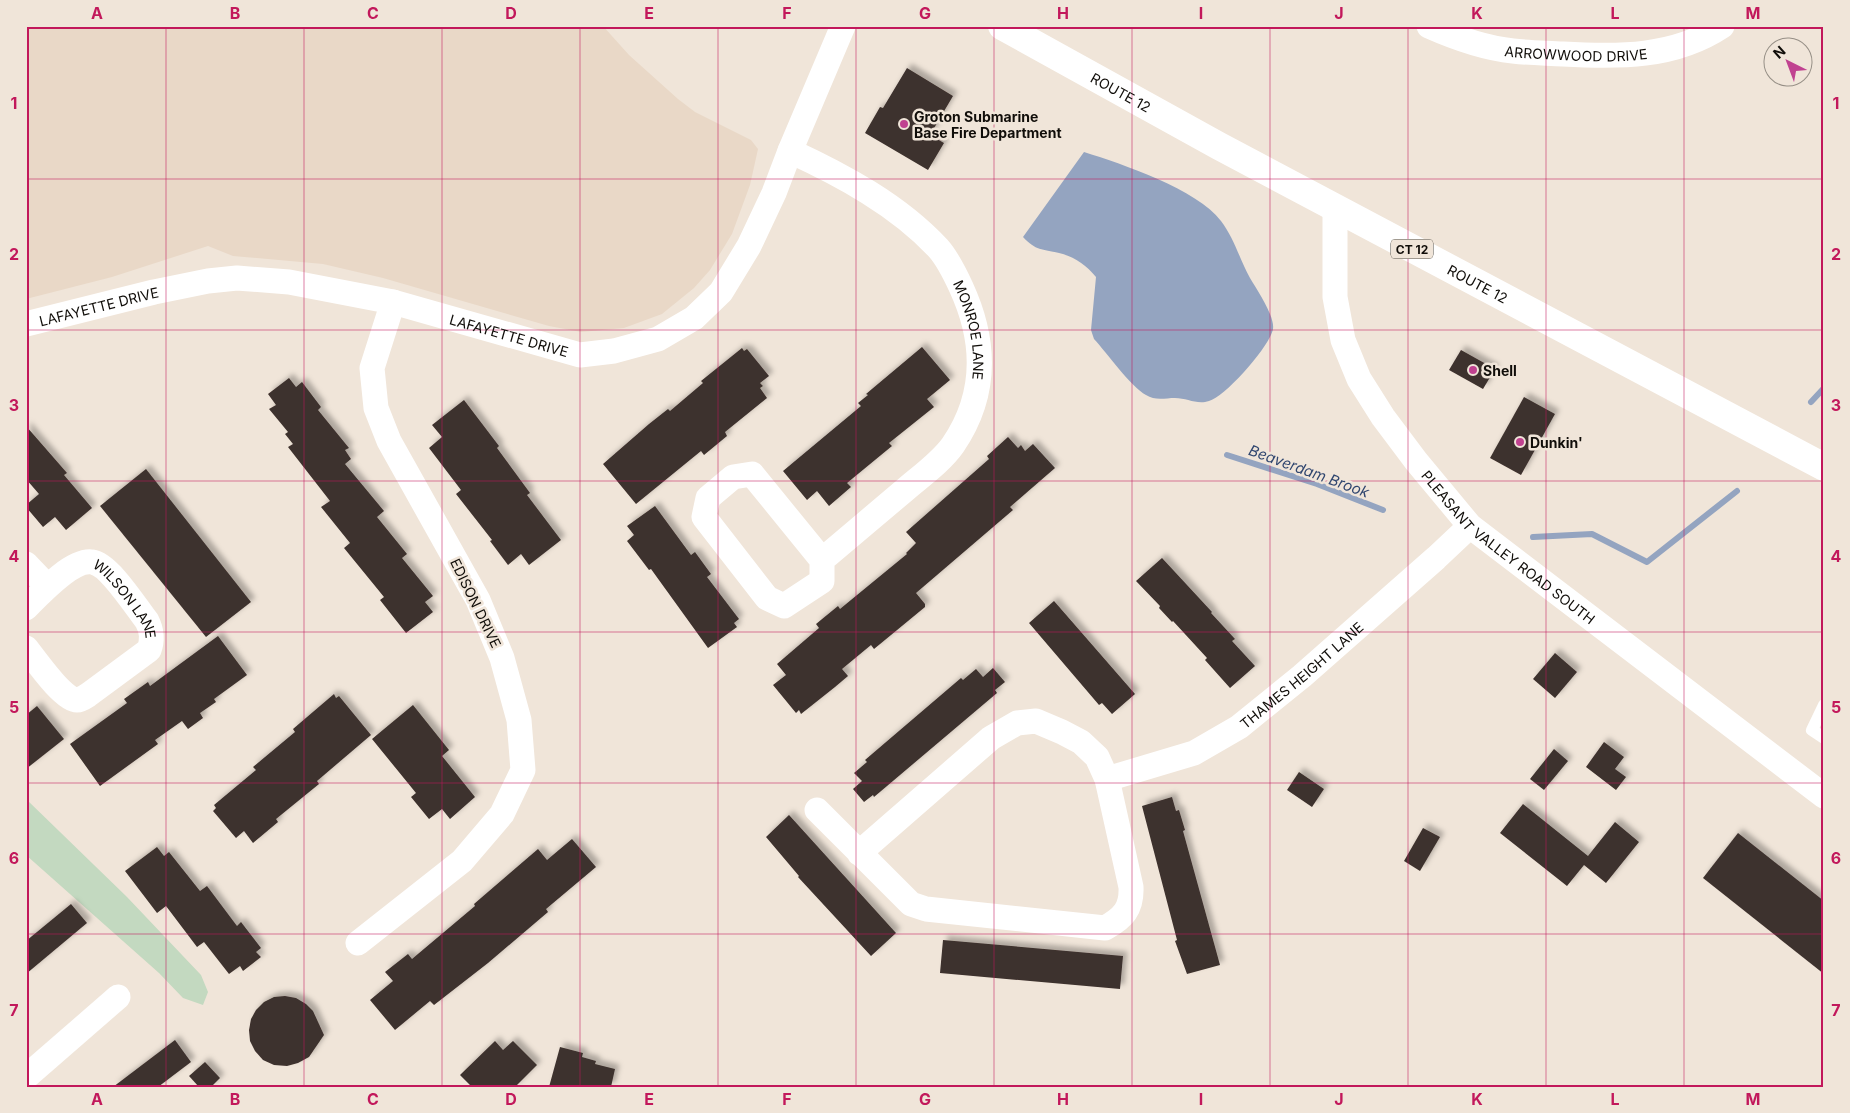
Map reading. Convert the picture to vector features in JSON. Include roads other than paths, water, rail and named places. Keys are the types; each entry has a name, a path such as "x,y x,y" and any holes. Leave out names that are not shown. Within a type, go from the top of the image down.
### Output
{"highway":[{"name":"ROUTE 12","path":"1002,26 1335,208 1824,467"}],"street":[{"name":"LAFAYETTE DRIVE","path":"26,324 154,292 208,281 237,278 289,282 393,302 580,354 614,351 658,340 694,318 720,292 750,246 843,26"},
{"name":"ARROWWOOD DRIVE","path":"1429,26 1449,35 1484,46 1512,51 1610,57 1642,54 1672,48 1710,34 1722,26"},
{"name":"MONROE LANE","path":"790,151 818,164 893,209 938,249 955,274 970,307 980,345 979,382 969,416 952,446 928,470 822,560"},
{"name":"PLEASANT VALLEY ROAD SOUTH","path":"1335,208 1335,297 1343,340 1359,379 1387,422 1470,526 1824,796"},
{"name":"EDISON DRIVE","path":"358,943 462,861 502,814 523,770 519,720 502,658 478,600 390,441 376,408 372,368 393,302"},
{"path":"752,474 822,560 822,581 784,606 767,598 704,517 708,498 733,477 752,474"},
{"name":"THAMES HEIGHT LANE","path":"1107,779 1194,754 1240,727 1317,663 1470,526"},
{"name":"WILSON LANE","path":"26,608 47,586 74,567 92,562 104,568 147,621 152,635 149,650 88,695 78,700 71,698 63,692 26,648"},
{"path":"26,564 47,586"},
{"path":"817,810 859,852 911,904 926,909 1105,928 1127,911 1132,898 1107,779 1097,757 1080,742 1036,721 1017,723 991,738 859,852"},
{"path":"26,1077 118,997"}],"lane":[{"path":"1824,705 1812,730 1824,738"}],"water":[{"path":"1084,152 1158,179 1195,198 1210,209 1230,235 1246,271 1261,296 1273,324 1270,337 1246,370 1225,390 1209,401 1200,402 1179,398 1156,399 1140,391 1094,339 1091,330 1096,277 1075,259 1036,247 1023,237"}],"waterway":[{"name":"Beaverdam Brook","path":"1811,402 1824,388"},
{"name":"Beaverdam Brook","path":"1227,455 1317,484 1383,510"},
{"name":"Beaverdam Brook","path":"1533,537 1592,534 1647,562 1737,491"}],"place":[{"name":"Groton Submarine Base Fire Department","path":"904,124"},
{"name":"Shell","path":"1473,370"},
{"name":"Dunkin'","path":"1520,442"}]}
